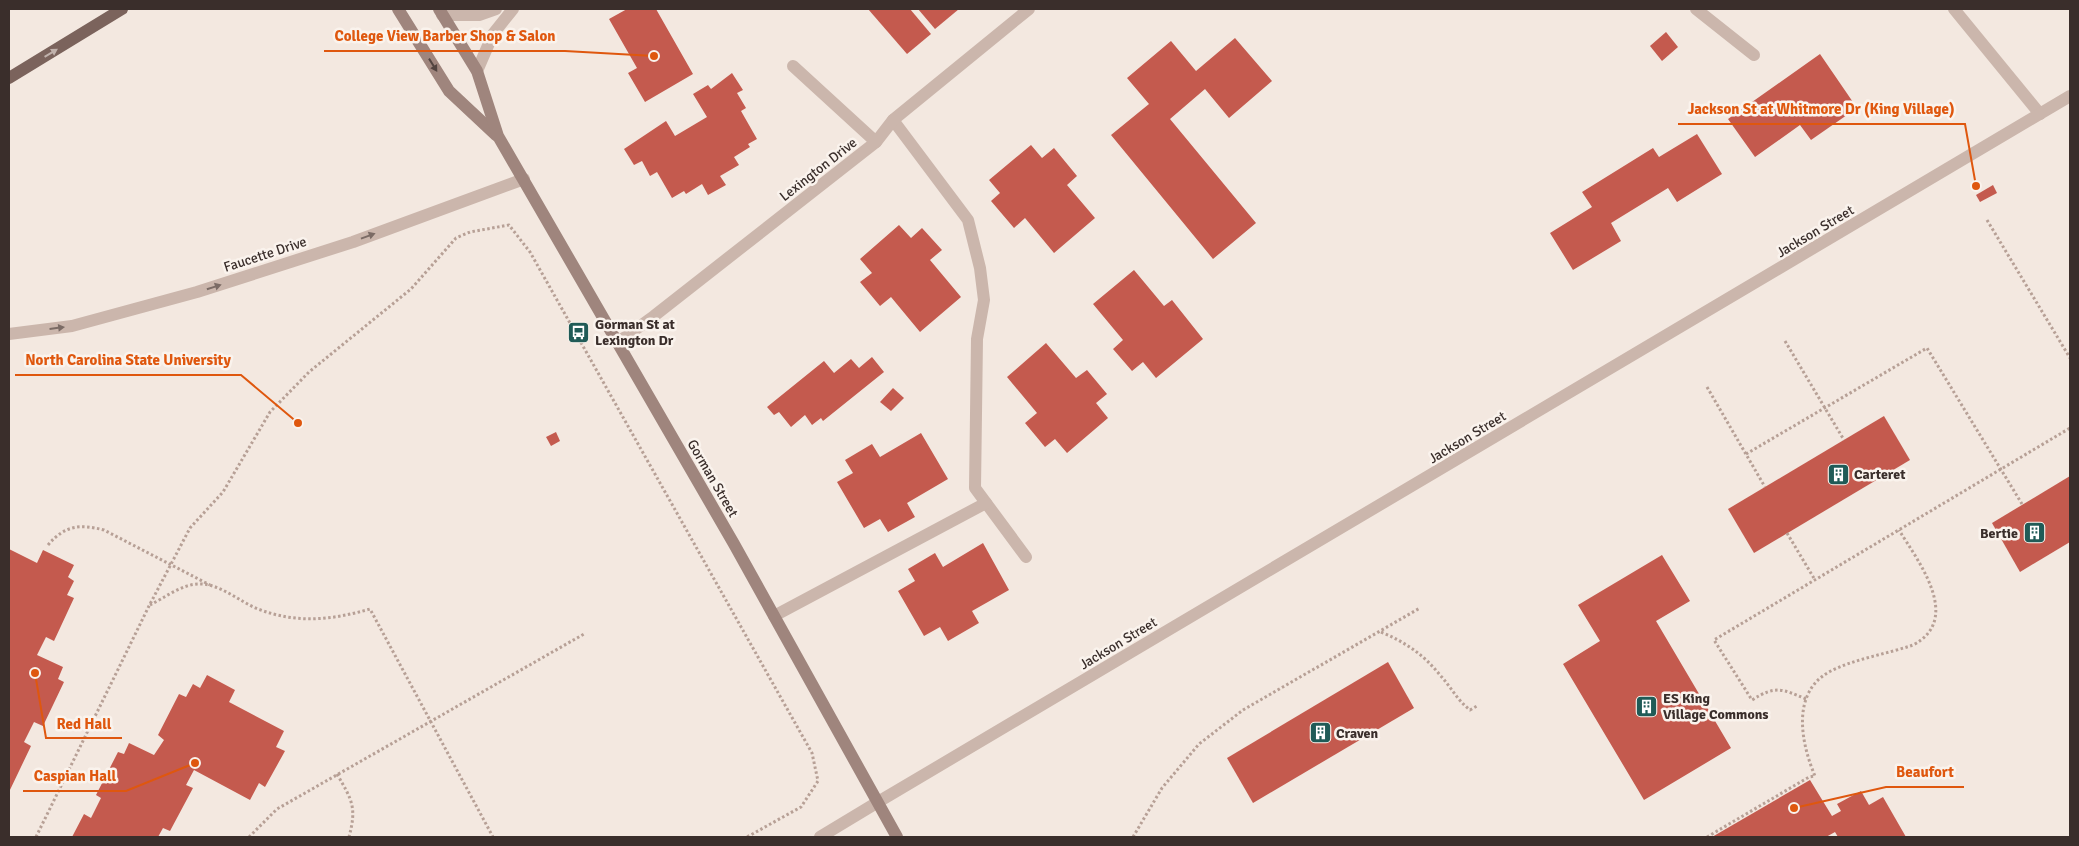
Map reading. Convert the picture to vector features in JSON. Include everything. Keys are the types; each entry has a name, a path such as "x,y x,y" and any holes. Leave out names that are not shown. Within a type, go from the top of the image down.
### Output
{"main road":[{"path":"9,78 122,9"},
{"name":"Gorman Street","path":"398,9 449,91 498,136"},
{"name":"Gorman Street","path":"441,12 477,71 498,136 774,616 897,837"}],"street":[{"path":"441,12 479,15 496,9"},
{"path":"477,71 493,34 513,9"},
{"name":"Lexington Drive","path":"617,342 654,316 876,142 894,120 1030,9"},
{"path":"1696,9 1754,55"},
{"path":"1954,9 2040,114"},
{"path":"793,66 876,142"},
{"name":"Jackson Street","path":"820,837 2070,96"},
{"path":"894,120 968,220 984,300 977,340 975,488 1026,557"},
{"name":"Faucette Drive","path":"9,334 72,326 197,292 353,242 524,180"},
{"path":"774,616 986,503"}],"path":[{"path":"1987,220 2070,358"},
{"path":"36,837 149,606 190,528 223,492 270,412 309,372 411,289 456,238 470,232 509,225 530,252 812,753 818,781 801,807 747,837"},
{"path":"1785,341 1844,440"},
{"path":"1746,454 1927,348 2022,504"},
{"path":"1707,387 1765,487"},
{"path":"1806,699 1781,689 1766,692 1752,700 1714,640 2070,428"},
{"path":"48,545 65,529 86,525 104,530 259,609 300,620 338,618 370,609 429,723 493,837"},
{"path":"1707,837 1809,777 1816,776 1809,761 1803,738 1802,716 1806,699 1818,681 1831,671 1913,645 1921,641 1930,628 1936,606 1933,589 1900,530"},
{"path":"1787,533 1815,580"},
{"path":"149,606 178,590 198,584 215,588"},
{"path":"1133,837 1162,788 1200,744 1243,710 1420,608"},
{"path":"1380,631 1404,641 1422,655 1441,675 1461,703 1470,710 1477,706"},
{"path":"249,837 276,809 584,634"},
{"path":"337,774 349,794 355,816 349,837"}],"building":[{"path":"627,9 656,9 693,74 645,102 628,73 637,68 609,19"},
{"path":"868,9 910,9 931,34 907,54"},
{"path":"918,9 959,9 935,29"},
{"path":"1666,32 1678,47 1662,61 1650,46"},
{"path":"1235,38 1272,81 1229,118 1205,89 1170,119 1256,223 1213,259 1111,135 1149,104 1127,78 1171,41 1196,71"},
{"path":"1820,54 1857,108 1811,140 1800,125 1755,157 1728,119"},
{"path":"732,73 743,90 737,93 746,108 741,111 757,139 748,144 750,147 734,157 739,165 720,176 726,185 708,195 702,184 686,194 684,191 672,198 657,172 650,176 642,161 634,165 624,149 666,121 675,136 707,117 693,94 708,85 711,89"},
{"path":"1697,134 1722,174 1677,202 1668,188 1611,223 1621,241 1573,270 1550,233 1592,207 1582,192 1653,148 1659,157"},
{"path":"1031,145 1042,158 1054,148 1077,176 1067,185 1095,218 1054,253 1025,218 1014,228 991,201 1000,193 989,180"},
{"path":"1993,185 1997,193 1980,202 1976,195"},
{"path":"899,225 911,238 922,228 942,250 930,260 961,297 920,332 891,297 880,306 860,282 872,273 860,259"},
{"path":"1134,270 1164,306 1172,300 1203,339 1156,378 1143,362 1132,371 1113,349 1123,340 1093,304"},
{"path":"1046,343 1076,378 1087,370 1107,394 1096,403 1108,418 1067,453 1055,439 1045,447 1025,423 1037,413 1007,377"},
{"path":"872,357 884,372 823,421 821,418 812,425 805,415 791,427 779,412 774,415 767,407 824,361 834,373 851,359 859,368"},
{"path":"893,388 904,398 891,411 880,402"},
{"name":"Carteret","path":"1884,416 1910,460 1754,553 1728,509"},
{"path":"556,432 560,441 551,446 546,437"},
{"path":"921,433 948,479 907,503 915,517 888,532 880,519 864,528 837,482 853,473 845,460 872,444 880,457"},
{"name":"Bertie","path":"2070,476 2070,542 2020,572 1992,523"},
{"path":"983,543 1009,590 972,611 979,623 948,641 940,627 924,636 898,591 915,581 908,569 935,553 943,567"},
{"path":"9,549 37,563 43,550 74,565 68,577 74,581 67,595 74,598 54,641 46,637 37,655 63,667 58,679 64,682 43,726 34,722 24,742 31,746 9,792"},
{"name":"ES King Village Commons","path":"1662,555 1690,601 1656,621 1731,748 1644,800 1563,664 1600,641 1578,605"},
{"name":"Craven","path":"1388,662 1414,708 1253,803 1227,758"},
{"path":"207,675 235,690 229,702 284,731 276,747 285,751 265,787 259,783 250,800 194,770 186,785 193,788 170,831 163,828 158,837 72,837 84,814 91,818 101,798 96,795 118,752 124,754 129,743 154,755 164,740 158,735 179,694 186,697 193,684 200,688"},
{"path":"1810,780 1832,816 1841,811 1837,804 1861,791 1869,805 1883,797 1906,837 1838,837 1835,832 1826,837 1712,837"}],"place":[{"name":"College View Barber Shop & Salon","path":"654,56"},
{"name":"Jackson St at Whitmore Dr (King Village)","path":"1976,186"},
{"name":"Gorman St at Lexington Dr","path":"579,332"},
{"name":"North Carolina State University","path":"298,423"},
{"name":"Carteret","path":"1838,474"},
{"name":"Bertie","path":"2034,533"},
{"name":"Red Hall","path":"35,673"},
{"name":"ES King Village Commons","path":"1647,706"},
{"name":"Craven","path":"1320,733"},
{"name":"Caspian Hall","path":"195,763"},
{"name":"Beaufort","path":"1794,808"}]}
